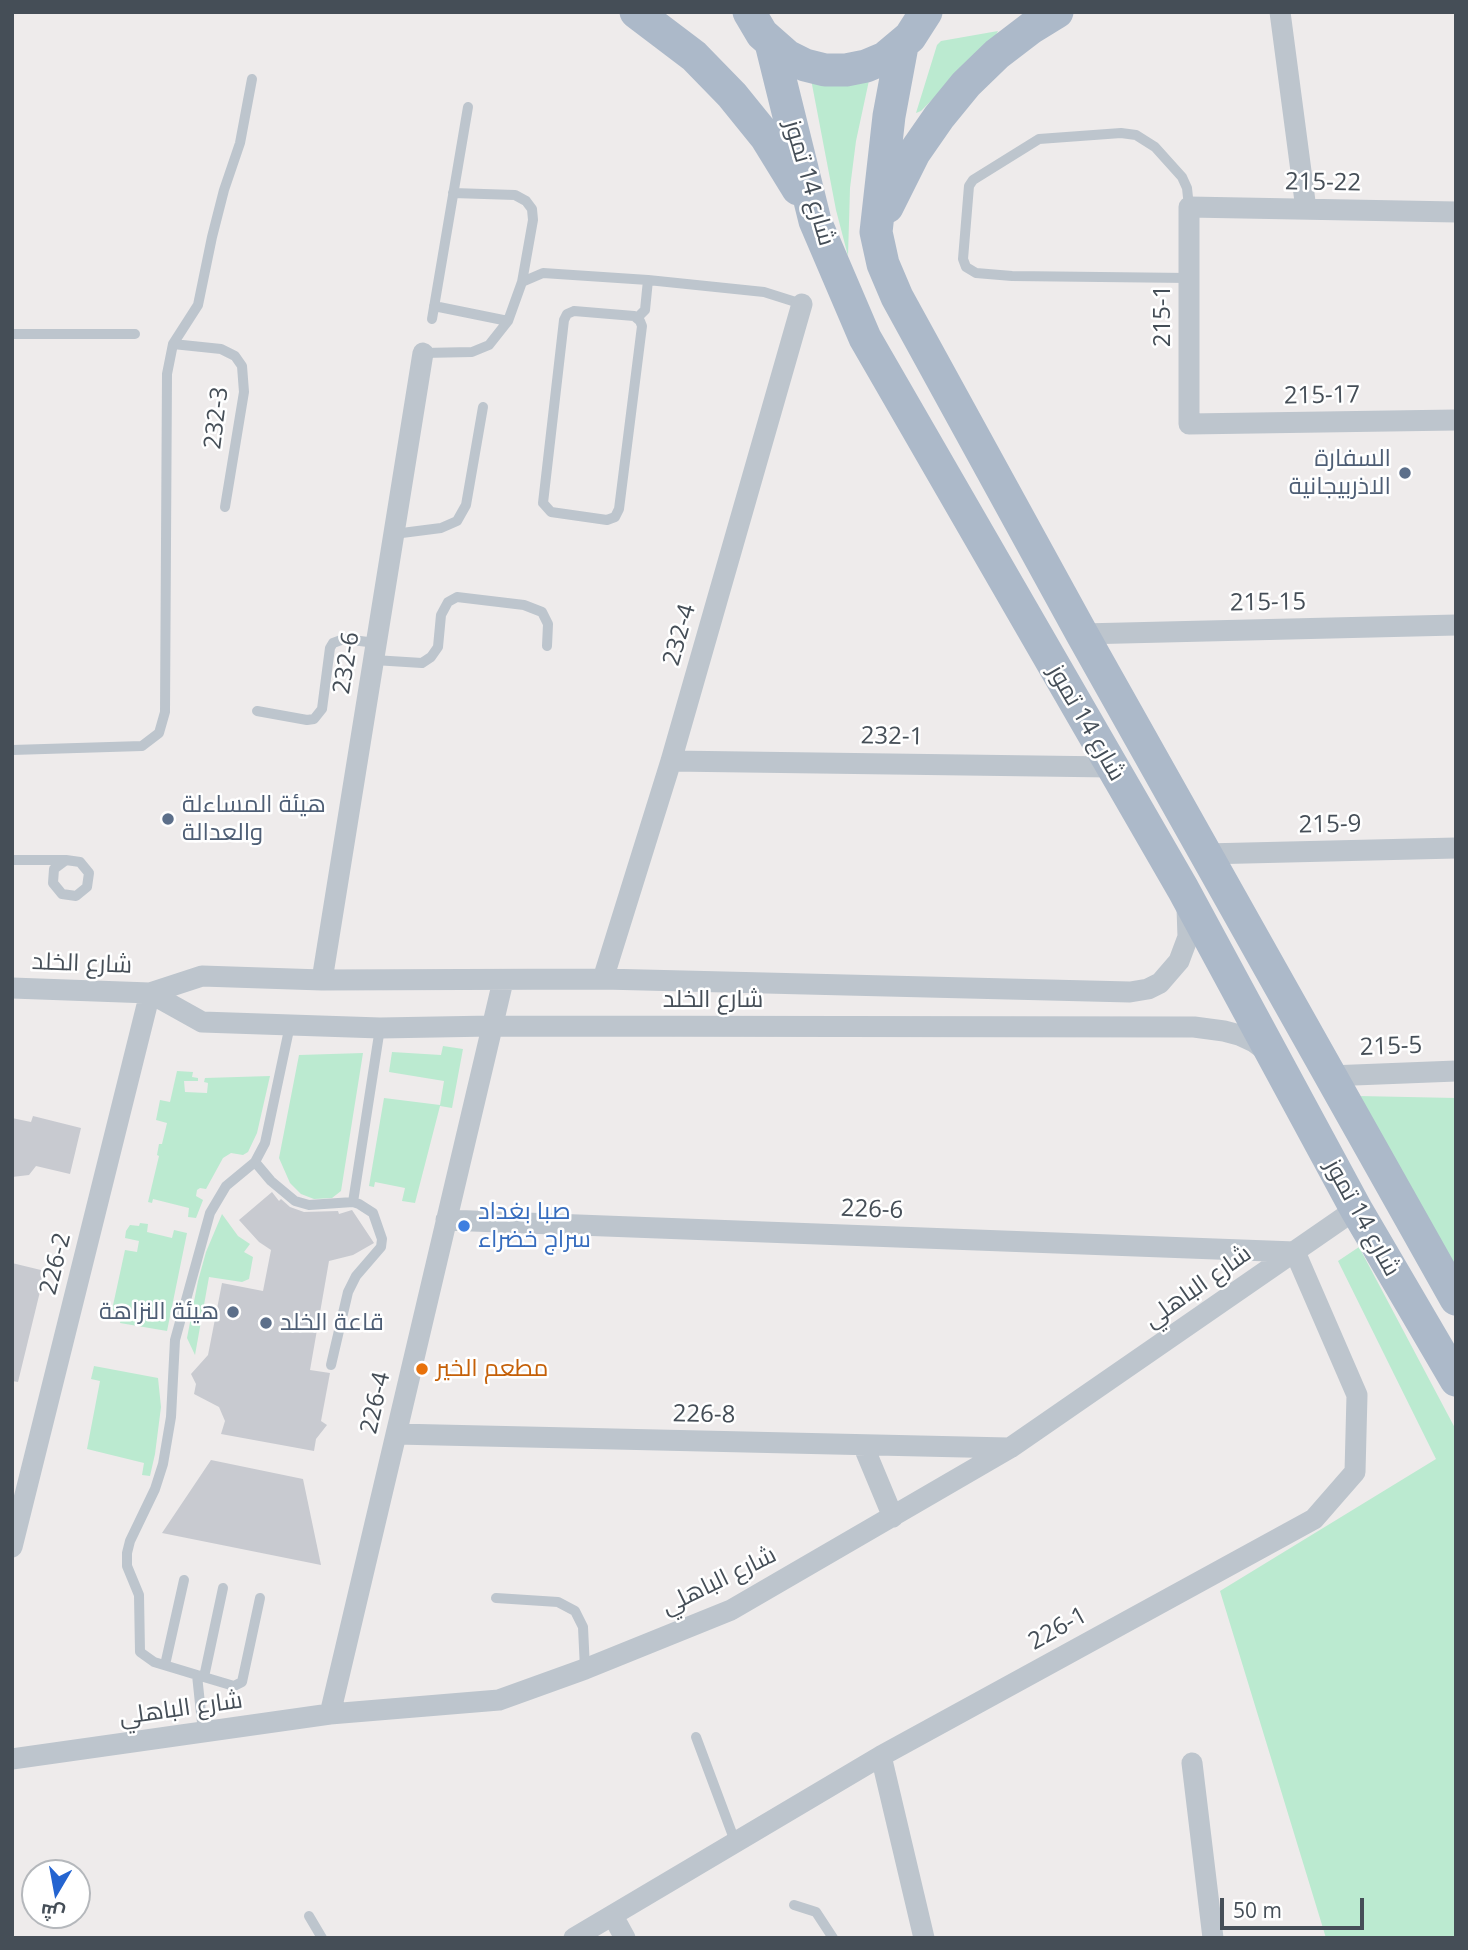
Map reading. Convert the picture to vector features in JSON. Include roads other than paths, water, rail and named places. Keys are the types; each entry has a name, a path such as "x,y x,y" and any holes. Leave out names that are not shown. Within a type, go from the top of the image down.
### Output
{"main road":[{"path":"636,12 694,56 732,95 766,137 815,221"},
{"path":"749,12 771,43 787,56 825,70 846,70 885,58 902,46 918,28 926,12"},
{"path":"876,232 914,153 966,84 997,54 1057,12"},
{"name":"شارع 14 تموز","path":"771,43 815,221 864,338 1183,889 1356,1209 1456,1380"},
{"name":"شارع 14 تموز","path":"902,46 889,116 876,232 883,264 897,297 1082,634 1456,1299"}],"street":[{"path":"1280,12 1306,209"},
{"name":"215-22","path":"1189,207 1456,212"},
{"name":"215-1","path":"1189,207 1189,424"},
{"name":"232-4","path":"603,978 671,761 802,304"},
{"name":"232-6","path":"322,980 423,353"},
{"name":"215-17","path":"1189,424 1456,420"},
{"name":"215-15","path":"1082,634 1456,625"},
{"name":"232-1","path":"671,761 1111,766"},
{"name":"215-9","path":"1205,853 1456,848"},
{"name":"شارع الخلد","path":"12,988 150,993 201,976 503,981 603,978 1130,992 1148,989 1160,983 1179,961 1185,948 1189,925 1183,889"},
{"name":"226-4","path":"330,1714 503,981"},
{"name":"شارع الخلد","path":"150,993 202,1022 380,1028 1194,1027 1239,1035 1254,1042 1275,1058"},
{"name":"226-2","path":"12,1547 150,993"},
{"name":"215-5","path":"1329,1076 1456,1071"},
{"name":"شارع الباهلي","path":"12,1759 330,1714 499,1700 585,1670 731,1610 1010,1448 1356,1209"},
{"name":"226-6","path":"446,1220 1295,1252"},
{"name":"226-1","path":"574,1938 881,1756 1314,1519 1355,1472 1357,1395 1295,1252"},
{"name":"226-8","path":"396,1434 1010,1448"},
{"path":"863,1445 893,1517"},
{"path":"881,1756 924,1938"},
{"path":"1192,1763 1213,1938"},
{"path":"613,1916 625,1938"}],"lane":[{"path":"12,750 142,746 159,733 165,712 167,374 173,344 198,305 218,213 240,144 252,79"},
{"path":"432,319 468,107"},
{"path":"1189,207 1187,188 1182,177 1155,148 1136,135 1121,133 1048,137 1033,141 974,180 968,191 963,259 966,267 976,273 1012,276 1189,278"},
{"path":"423,353 481,349 495,338 508,321 522,282 533,220 532,209 526,201 515,195 453,193"},
{"path":"522,282 531,276 543,274 648,280 764,292 802,304"},
{"path":"637,318 645,310 648,280"},
{"path":"434,306 508,321"},
{"path":"574,311 637,318 642,326 618,513 607,520 547,511 543,498 565,317 574,311"},
{"path":"12,334 135,334"},
{"name":"232-3","path":"173,344 221,349 235,356 242,366 244,392 225,507"},
{"path":"394,534 440,528 457,521 466,505 483,407"},
{"path":"257,711 314,719 322,709 330,648 333,643 344,639 375,651 422,663 431,657 438,647 441,615 448,602 457,597 524,605 542,612 548,624 547,646"},
{"path":"12,860 66,860"},
{"path":"260,1598 242,1682 234,1686 154,1662 140,1652 139,1595 127,1566 127,1553 163,1464 171,1417 175,1340 209,1213 226,1186 256,1162 265,1143 290,1025"},
{"path":"353,1202 380,1028"},
{"path":"256,1162 271,1181 295,1201 317,1205 353,1202 373,1213 382,1238 381,1247 356,1276 348,1292 331,1365"},
{"path":"165,1665 184,1580"},
{"path":"203,1732 201,1676 223,1588"},
{"path":"496,1598 558,1602 575,1611 583,1627 585,1670"},
{"path":"696,1737 736,1844"},
{"path":"794,1905 816,1912 833,1938"},
{"path":"309,1916 322,1938"}],"place":[{"name":"السفارة الاذربيجانية","path":"1405,473"},
{"name":"هيئة المساءلة والعدالة","path":"168,819"},
{"name":"صبا بغداد سراج خضراء","path":"464,1226"},
{"name":"هيئة النزاهة","path":"233,1312"},
{"name":"قاعة الخلد","path":"266,1323"},
{"name":"مطعم الخير","path":"422,1369"}]}
